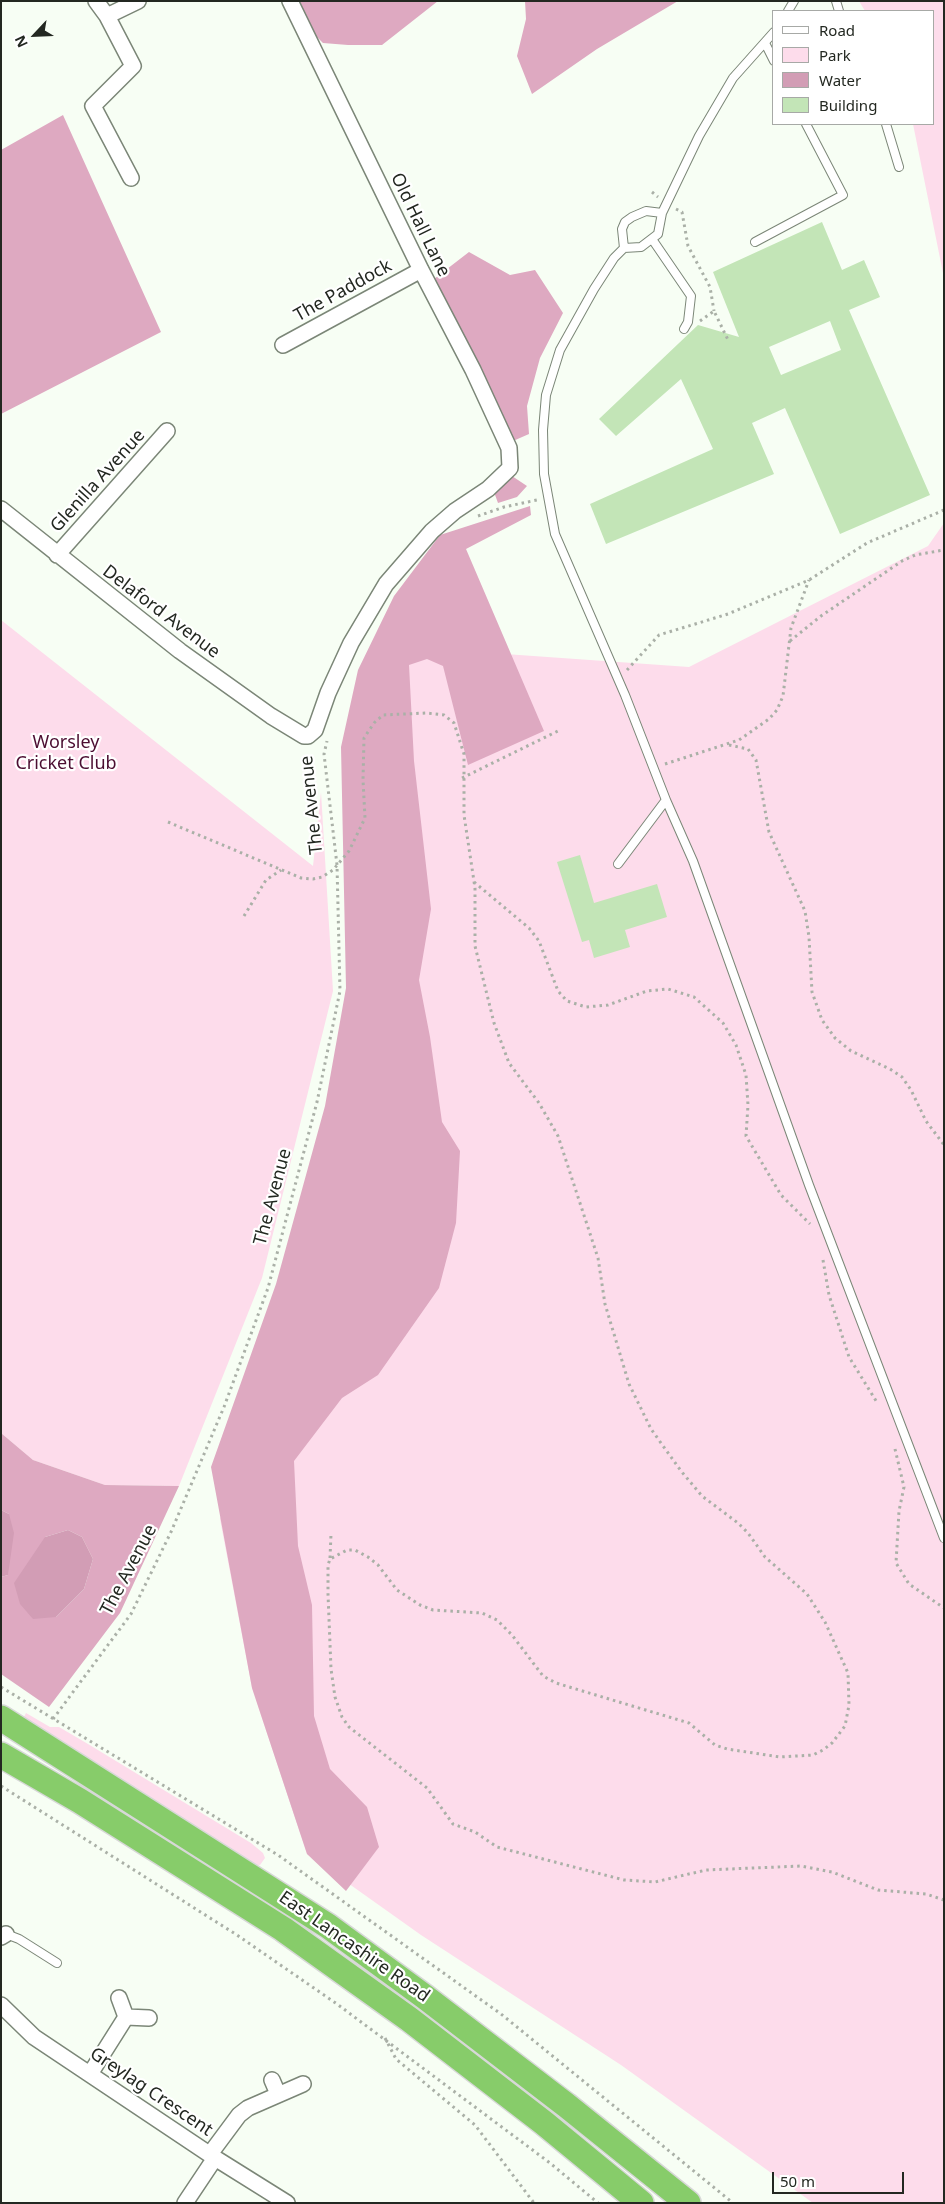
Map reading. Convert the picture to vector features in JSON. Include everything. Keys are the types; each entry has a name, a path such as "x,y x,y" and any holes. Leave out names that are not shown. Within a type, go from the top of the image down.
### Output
{"highway":[{"name":"East Lancashire Road","path":"1,1718 328,1926 566,2104 688,2203"},
{"name":"East Lancashire Road","path":"1,1754 89,1806 283,1929 409,2019 537,2117 641,2203"}],"street":[{"path":"96,1 107,16 133,66 93,106 130,178"},
{"path":"107,16 138,1"},
{"name":"Old Hall Lane","path":"290,1 421,270 473,370 509,448 510,468"},
{"name":"The Paddock","path":"283,345 421,270"},
{"name":"Glenilla Avenue","path":"57,555 167,431"},
{"name":"The Avenue","path":"304,736 312,735 315,730 328,693 351,643 386,584 432,531 455,511 488,489 510,468"},
{"name":"Delaford Avenue","path":"1,509 180,652 271,716 304,736"},
{"path":"119,1998 126,2017"},
{"name":"Greylag Crescent","path":"1,2005 34,2037 212,2156 287,2203"},
{"path":"126,2017 149,2018"},
{"path":"90,2074 126,2017"},
{"path":"272,2080 278,2094"},
{"path":"185,2203 212,2156 239,2115 248,2108 304,2084"}],"lane":[{"path":"772,34 733,78 698,136 662,213 661,228 652,240 637,248 624,248 614,258 594,289 565,342 546,395 543,430 548,500 555,534 619,680 666,800 693,861 812,1194 944,1538"},
{"path":"765,43 772,56"},
{"path":"755,242 843,195 807,125"},
{"path":"886,125 899,167"},
{"path":"624,248 622,229 626,222 646,211 662,213"},
{"path":"652,240 691,296 686,325"},
{"path":"618,864 666,800"},
{"path":"4,1935 19,1939 57,1963"}],"path":[{"path":"652,192 682,212 688,246 710,287 714,311 729,342"},
{"path":"686,325 699,322 714,311"},
{"path":"469,520 504,506 534,500 548,500"},
{"path":"619,680 660,635 728,614 809,580 867,543 944,510"},
{"path":"790,641 821,616 902,561 915,555 944,550"},
{"path":"654,768 729,745 769,719 777,710 783,696 791,628 809,580"},
{"path":"168,822 301,878 313,879 322,877 337,865 349,851 365,818 363,780 364,738 374,723 383,715 426,713 449,718 461,741 464,754 462,778 464,815 474,882 475,946 494,1023 509,1064 539,1103 558,1136 598,1258 605,1304 629,1384 651,1429 680,1470 702,1496 748,1533 765,1557 807,1594 818,1608 848,1673 849,1705 845,1726 832,1743 813,1755 780,1757 727,1749 704,1737 689,1723 556,1683 543,1676 512,1635 497,1620 482,1613 432,1610 420,1606 397,1590 378,1565 362,1552 347,1550 330,1559"},
{"path":"462,778 560,730"},
{"name":"The Avenue","path":"1,1687 53,1719 131,1614 171,1532 224,1408 268,1288 317,1102 340,991 337,865 324,754 328,736"},
{"path":"729,745 739,745 748,749 756,760 770,832 805,911 809,937 812,992 822,1020 835,1038 851,1051 890,1069 902,1077 911,1090 926,1121 944,1145"},
{"path":"244,916 266,880 282,869"},
{"path":"474,882 529,928 538,941 558,991 567,1001 586,1006 608,1005 647,991 668,989 694,997 717,1017 736,1045 742,1061 748,1090 746,1136 751,1147 782,1195 813,1226"},
{"path":"823,1257 828,1295 849,1357 882,1412"},
{"path":"892,1440 904,1487 899,1511 896,1563 909,1584 944,1608"},
{"path":"331,1534 328,1565 331,1668 335,1697 342,1718 362,1739 427,1788 453,1824 475,1832 497,1847 624,1880 655,1882 706,1870 800,1866 832,1872 878,1890 926,1894 944,1900"},
{"path":"1,1786 237,1935 384,2038 550,2163 598,2203"},
{"path":"384,2038 396,2059 475,2125 534,2203"}],"green space":[{"path":"859,1 944,1 944,278 913,125 935,125 935,10 864,10"},
{"path":"944,523 944,2203 813,2203 621,2065 421,1935 307,1854 252,1688 220,1519 332,1195 406,647 689,667 928,546"},
{"name":"Worsley Cricket Club","path":"1,620 313,866 321,792 333,991 262,1278 179,1486 105,1485 33,1460 1,1433"},
{"path":"26,1713 50,1727 59,1727 88,1744 251,1843 263,1853 265,1858 260,1865 255,1866 24,1717"}],"shaded area":[{"path":"297,1 438,1 382,45 348,45 323,43 311,31"},
{"path":"525,1 678,1 597,49 532,94 517,56 526,19"},
{"path":"63,115 161,332 1,414 1,150"},
{"path":"469,252 510,275 535,270 563,313 540,358 527,406 529,434 513,441 434,279"},
{"path":"512,476 527,486 517,497 498,503 494,492"},
{"path":"530,506 531,515 466,549 544,731 468,765 443,666 427,659 409,665 414,761 431,909 419,980 430,1037 442,1122 460,1151 456,1223 439,1288 378,1375 342,1398 294,1461 298,1546 312,1605 314,1716 330,1769 367,1807 379,1847 346,1891 307,1854 252,1688 211,1467 276,1284 325,1106 346,988 341,747 358,670 394,596 440,535"},
{"path":"1,1433 33,1460 105,1485 179,1486 120,1613 49,1707 1,1674 1,1577 8,1575 9,1514 1,1510","holes":["68,1530 82,1537 93,1559 84,1589 56,1617 45,1537"]}],"water":[{"path":"1,1510 9,1514 14,1533 8,1575 1,1577"},
{"path":"68,1530 82,1537 93,1559 84,1589 56,1617 33,1619 20,1604 14,1583 45,1537"}],"building":[{"path":"822,222 842,270 864,260 880,297 849,310 930,495 840,534 785,408 752,423 774,474 606,544 590,504 713,449 681,379 616,436 599,419 698,325 739,337 713,272","holes":["830,321 841,350 781,375 769,347"]},
{"path":"580,855 594,903 657,884 667,917 625,930 630,947 594,958 589,940 582,942 557,862"}]}
